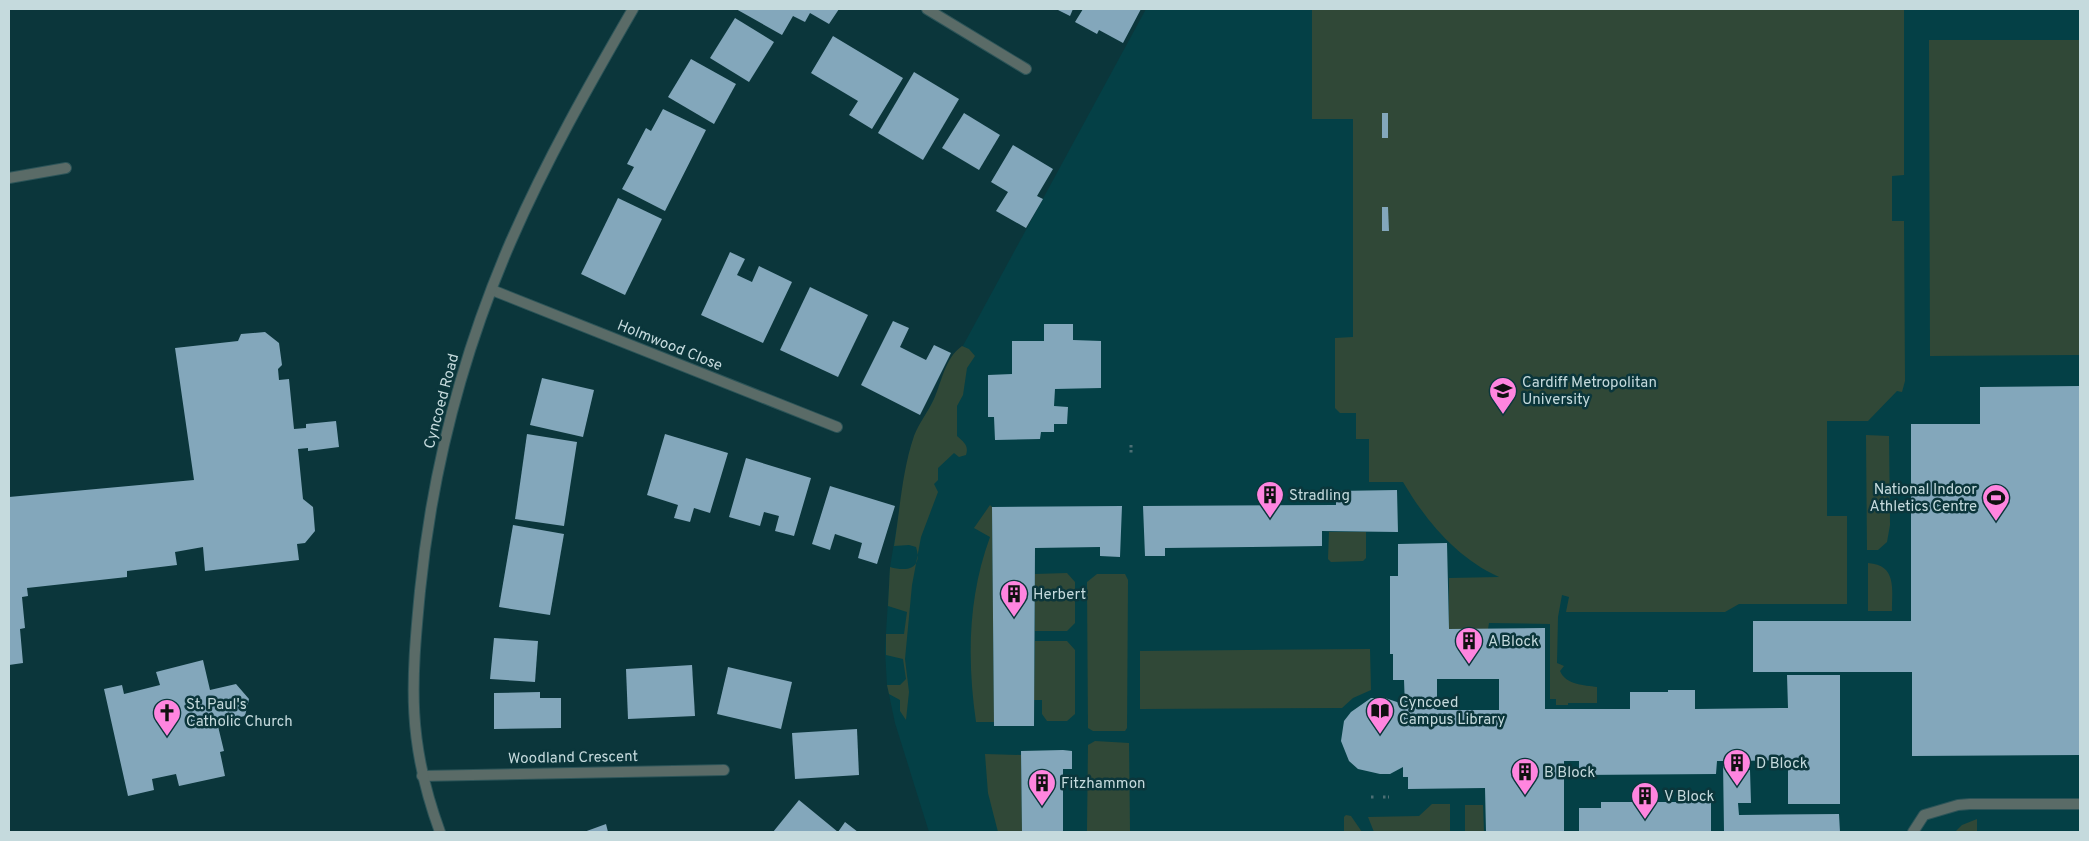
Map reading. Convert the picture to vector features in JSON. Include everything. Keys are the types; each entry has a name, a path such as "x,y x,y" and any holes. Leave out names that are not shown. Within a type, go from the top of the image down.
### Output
{"street":[{"name":"Cyncoed Road","path":"440,832 422,776 415,740 412,676 426,543 457,392 492,290 511,242 549,161 633,9"},
{"path":"928,9 1026,69"},
{"path":"9,178 66,168"},
{"name":"Holmwood Close","path":"492,290 837,427"},
{"name":"Woodland Crescent","path":"422,776 724,770"},
{"path":"1913,832 1924,815 1958,805 2080,804"}],"path":[{"path":"1131,445 1131,455"},
{"path":"1371,797 1376,797"},
{"path":"1383,797 1389,797"}],"shaded area":[{"name":"Cardiff Metropolitan University","path":"1146,9 2080,9 2080,832 929,832 895,723 887,685 885,650 890,567 909,452 915,434"}],"green space":[{"path":"1312,9 1904,9 1904,175 1892,176 1892,221 1904,221 1905,381 1902,392 1897,391 1868,421 1827,421 1827,516 1847,516 1847,604 1739,604 1725,612 1566,612 1569,597 1562,595 1558,617 1557,663 1564,666 1560,671 1571,682 1597,687 1597,703 1568,703 1568,705 1556,705 1556,699 1550,699 1550,624 1489,623 1488,629 1449,629 1449,578 1499,577 1470,560 1456,549 1432,524 1403,482 1369,482 1369,439 1356,439 1356,413 1340,413 1335,408 1335,338 1353,337 1353,119 1312,119"},
{"path":"1929,40 2080,40 2080,355 1930,356"},
{"path":"962,346 969,349 975,356 967,368 963,395 957,406 957,436 965,444 967,452 966,455 959,457 954,453 938,468 938,480 934,484 938,492 921,537 918,556 916,547 909,545 894,546 907,463 914,436 934,399 948,363"},
{"path":"1866,435 1889,436 1890,525 1887,542 1878,550 1867,550"},
{"path":"990,505 992,507 994,722 976,722 971,675 971,628 977,582 990,537 974,528"},
{"path":"1329,532 1366,532 1366,558 1363,561 1331,562 1328,559"},
{"path":"916,562 905,659 909,692 906,720 900,711 900,700 889,694 887,685 900,685 906,679 903,659 886,655 886,634 904,634 907,612 888,606 890,567 908,569"},
{"path":"1868,563 1884,568 1888,573 1892,587 1892,611 1868,611"},
{"path":"1067,573 1075,582 1075,623 1067,631 1035,631 1035,574"},
{"path":"1097,574 1125,574 1128,580 1127,728 1125,731 1093,731 1088,728 1087,582"},
{"path":"1035,641 1067,641 1075,650 1075,714 1067,721 1047,721 1042,714 1042,700 1034,700"},
{"path":"1370,649 1371,690 1353,698 1342,708 1140,709 1140,651"},
{"path":"1095,741 1129,743 1130,832 1087,832 1088,745"},
{"path":"985,754 1021,755 1022,832 998,832 988,793"},
{"path":"1432,804 1450,804 1450,832 1374,832 1368,817 1419,816"},
{"path":"1465,805 1483,805 1484,832 1465,832"},
{"path":"1346,815 1351,816 1362,832 1344,832 1344,817"},
{"path":"1977,819 1977,832 1955,832 1962,825"}],"building":[{"path":"736,9 839,9 829,24 810,13 805,22 793,16 782,35"},
{"path":"1056,9 1073,9 1070,16"},
{"path":"1083,9 1141,9 1123,43 1099,30 1097,34 1075,22"},
{"path":"735,18 774,42 749,82 710,58"},
{"path":"833,36 903,78 872,129 849,115 858,101 811,73"},
{"path":"691,59 736,84 714,124 668,97"},
{"path":"914,72 959,99 923,160 878,133"},
{"path":"663,109 706,130 665,211 622,189 634,167 627,164 646,128 651,131"},
{"path":"964,113 1000,135 979,170 942,148"},
{"path":"1382,113 1388,113 1388,138 1382,138"},
{"path":"1013,145 1053,169 1037,196 1043,199 1026,228 996,211 1008,192 991,182"},
{"path":"618,198 662,219 625,295 581,274"},
{"path":"1382,207 1388,207 1389,231 1382,231"},
{"path":"730,252 745,259 737,275 752,282 759,266 792,282 763,343 701,315"},
{"path":"810,287 868,315 838,377 780,350"},
{"path":"893,321 909,328 900,347 926,360 934,345 951,353 920,415 861,385"},
{"path":"1044,324 1073,324 1073,340 1101,341 1101,388 1055,389 1054,406 1068,407 1067,424 1054,424 1054,432 1041,432 1040,439 995,440 994,417 988,417 988,375 1012,374 1012,341 1044,341"},
{"path":"265,332 279,343 282,365 278,369 279,380 289,379 294,429 306,428 306,424 336,421 339,447 308,451 308,448 298,449 303,499 313,507 315,531 305,543 297,544 299,560 205,571 203,547 175,552 177,565 127,571 127,577 27,588 28,596 22,597 25,628 20,629 23,663 9,665 9,497 194,480 175,348 238,341 241,334"},
{"path":"542,378 594,390 583,437 530,425"},
{"name":"National Indoor Athletics Centre","path":"2080,386 2080,755 1912,756 1912,672 1753,672 1753,621 1911,621 1911,424 1980,424 1980,387"},
{"path":"527,434 577,442 564,526 515,519"},
{"path":"665,434 728,453 710,513 694,508 690,522 674,518 678,505 647,495"},
{"path":"746,458 811,478 794,536 775,531 779,516 764,512 760,526 729,517"},
{"path":"830,486 895,506 877,564 858,558 862,543 835,534 830,550 812,544"},
{"name":"Stradling","path":"1397,490 1398,532 1322,531 1322,546 1165,548 1165,556 1145,556 1143,506 1336,505 1336,491"},
{"name":"Herbert","path":"1122,506 1120,557 1100,556 1100,547 1035,548 1034,726 994,726 992,507"},
{"path":"513,525 564,534 550,615 499,607"},
{"name":"A Block","path":"1447,543 1449,629 1545,628 1545,709 1630,709 1630,692 1668,692 1668,690 1695,690 1695,709 1788,708 1787,675 1840,675 1840,804 1788,804 1788,760 1736,761 1736,770 1750,770 1751,803 1738,803 1739,815 1839,814 1840,832 1724,832 1723,761 1717,761 1716,774 1579,775 1579,761 1564,761 1564,832 1486,832 1485,788 1408,789 1408,777 1403,777 1403,767 1390,774 1380,774 1358,769 1349,761 1341,741 1344,721 1351,712 1371,698 1385,698 1405,707 1404,680 1393,680 1393,654 1390,654 1390,576 1398,576 1398,544","holes":["1437,679 1499,679 1499,710 1437,710"]},
{"path":"494,638 538,641 535,682 490,679"},
{"name":"St. Paul's Catholic Church","path":"203,660 210,690 236,684 249,699 245,716 217,722 224,751 220,752 225,776 179,786 176,774 152,779 154,790 128,796 104,689 122,685 124,694 160,685 156,672"},
{"path":"692,665 695,716 628,719 626,669"},
{"path":"728,667 792,682 781,729 717,714"},
{"path":"540,692 540,698 561,698 561,728 494,729 494,693"},
{"path":"857,729 859,775 795,779 792,733"},
{"name":"Fitzhammon","path":"1021,751 1072,751 1072,769 1063,769 1063,832 1022,832"},
{"path":"799,800 838,832 773,832"},
{"name":"V Block","path":"1601,802 1711,802 1711,832 1579,832 1579,808 1601,808"},
{"path":"845,822 858,832 838,832"},
{"path":"606,824 608,832 584,832"}],"place":[{"name":"Cardiff Metropolitan University","path":"1503,415"},
{"name":"Stradling","path":"1270,519"},
{"name":"National Indoor Athletics Centre","path":"1996,522"},
{"name":"Herbert","path":"1014,618"},
{"name":"A Block","path":"1469,665"},
{"name":"Cyncoed Campus Library","path":"1380,735"},
{"name":"St. Paul's Catholic Church","path":"167,737"},
{"name":"D Block","path":"1737,787"},
{"name":"B Block","path":"1525,796"},
{"name":"Fitzhammon","path":"1042,807"},
{"name":"V Block","path":"1645,820"}]}
